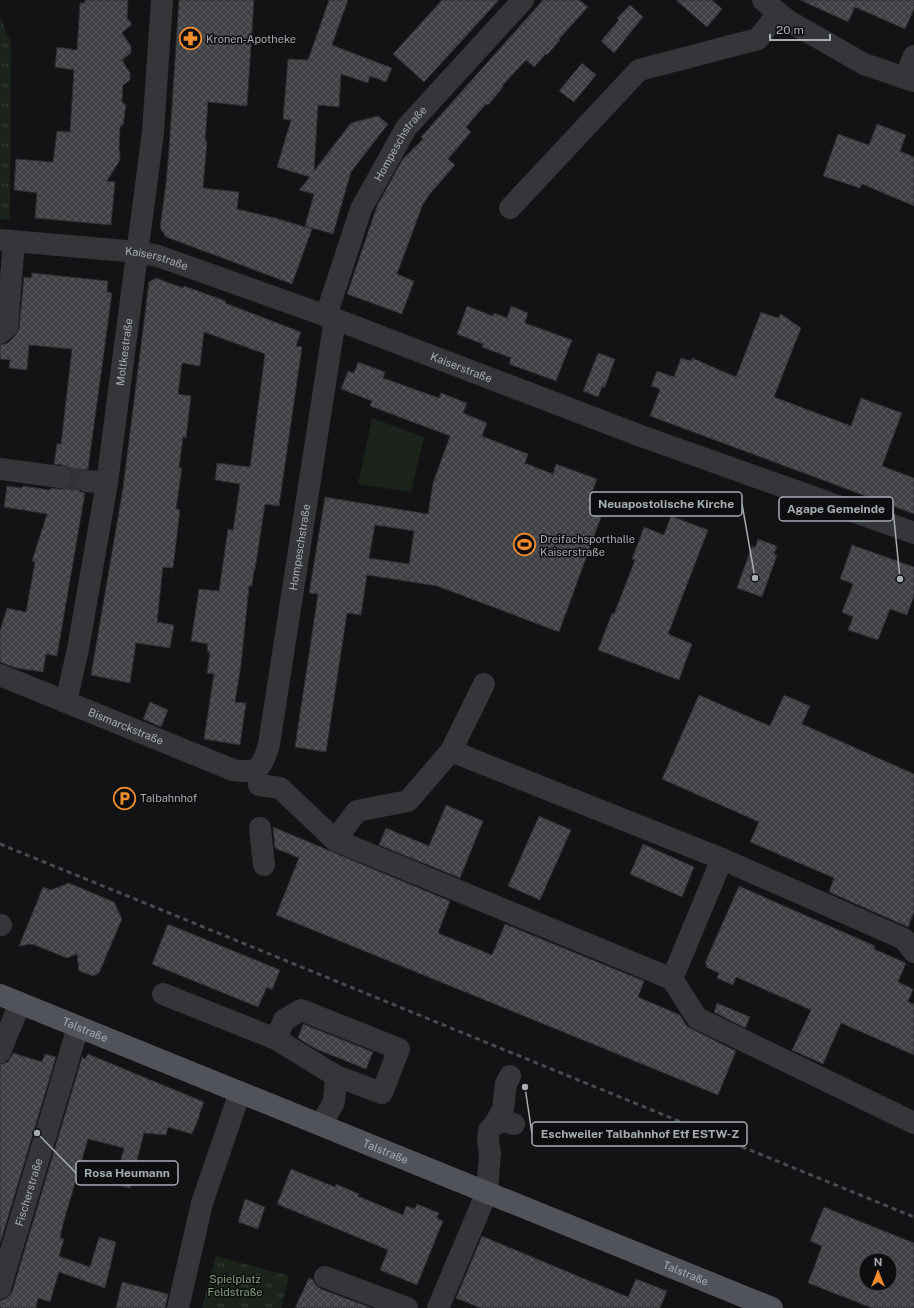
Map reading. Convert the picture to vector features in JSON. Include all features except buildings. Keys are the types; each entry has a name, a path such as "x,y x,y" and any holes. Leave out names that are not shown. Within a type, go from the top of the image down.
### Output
{"main road":[{"name":"Talstraße","path":"0,994 772,1308"}],"street":[{"name":"Moltkestraße","path":"66,702 78,649 97,482 138,252 153,132 162,0"},
{"name":"Hompeschstraße","path":"256,778 269,744 331,317 360,209 406,128 522,0"},
{"path":"510,208 639,70 758,39 770,6 787,20 864,64 909,80 914,56"},
{"name":"Kaiserstraße","path":"7,241 138,252 158,256 331,317 641,436 914,533"},
{"path":"0,333 7,327 7,241"},
{"path":"0,469 60,477"},
{"name":"Bismarckstraße","path":"0,675 280,788 335,840"},
{"path":"484,684 451,751 408,801 357,811 335,840 672,979 697,1018 914,1122"},
{"path":"451,751 722,859 904,939 914,952"},
{"path":"260,828 264,865"},
{"path":"672,979 722,859"},
{"path":"163,994 276,1039 336,1076 382,1093 398,1049 301,1010 284,1020 276,1039"},
{"path":"0,1052 20,1003"},
{"name":"Fischerstraße","path":"0,1288 78,1027"},
{"path":"322,1125 334,1102 336,1076"},
{"path":"438,1308 487,1192 490,1153 488,1140 490,1130 504,1124 503,1109 506,1084 510,1076"},
{"path":"178,1308 202,1203 240,1092"},
{"path":"325,1277 407,1308"}],"green space":[{"path":"0,17 11,43 10,220 0,219"},
{"path":"372,418 424,437 411,492 358,484"},
{"name":"Spielplatz Feldstraße","path":"216,1256 289,1276 281,1308 202,1308"}],"tunnel":[{"path":"60,477 87,481"}],"railway":[{"path":"0,844 914,1217"}],"place":[{"name":"Kronen-Apotheke","path":"190,39"},
{"name":"Dreifachsporthalle Kaiserstraße","path":"524,545"},
{"name":"Neuapostolische Kirche","path":"755,578"},
{"name":"Agape Gemeinde","path":"900,579"},
{"name":"Talbahnhof","path":"125,798"},
{"name":"Eschweiler Talbahnhof Etf ESTW-Z","path":"525,1087"},
{"name":"Rosa Heumann","path":"37,1133"}]}
